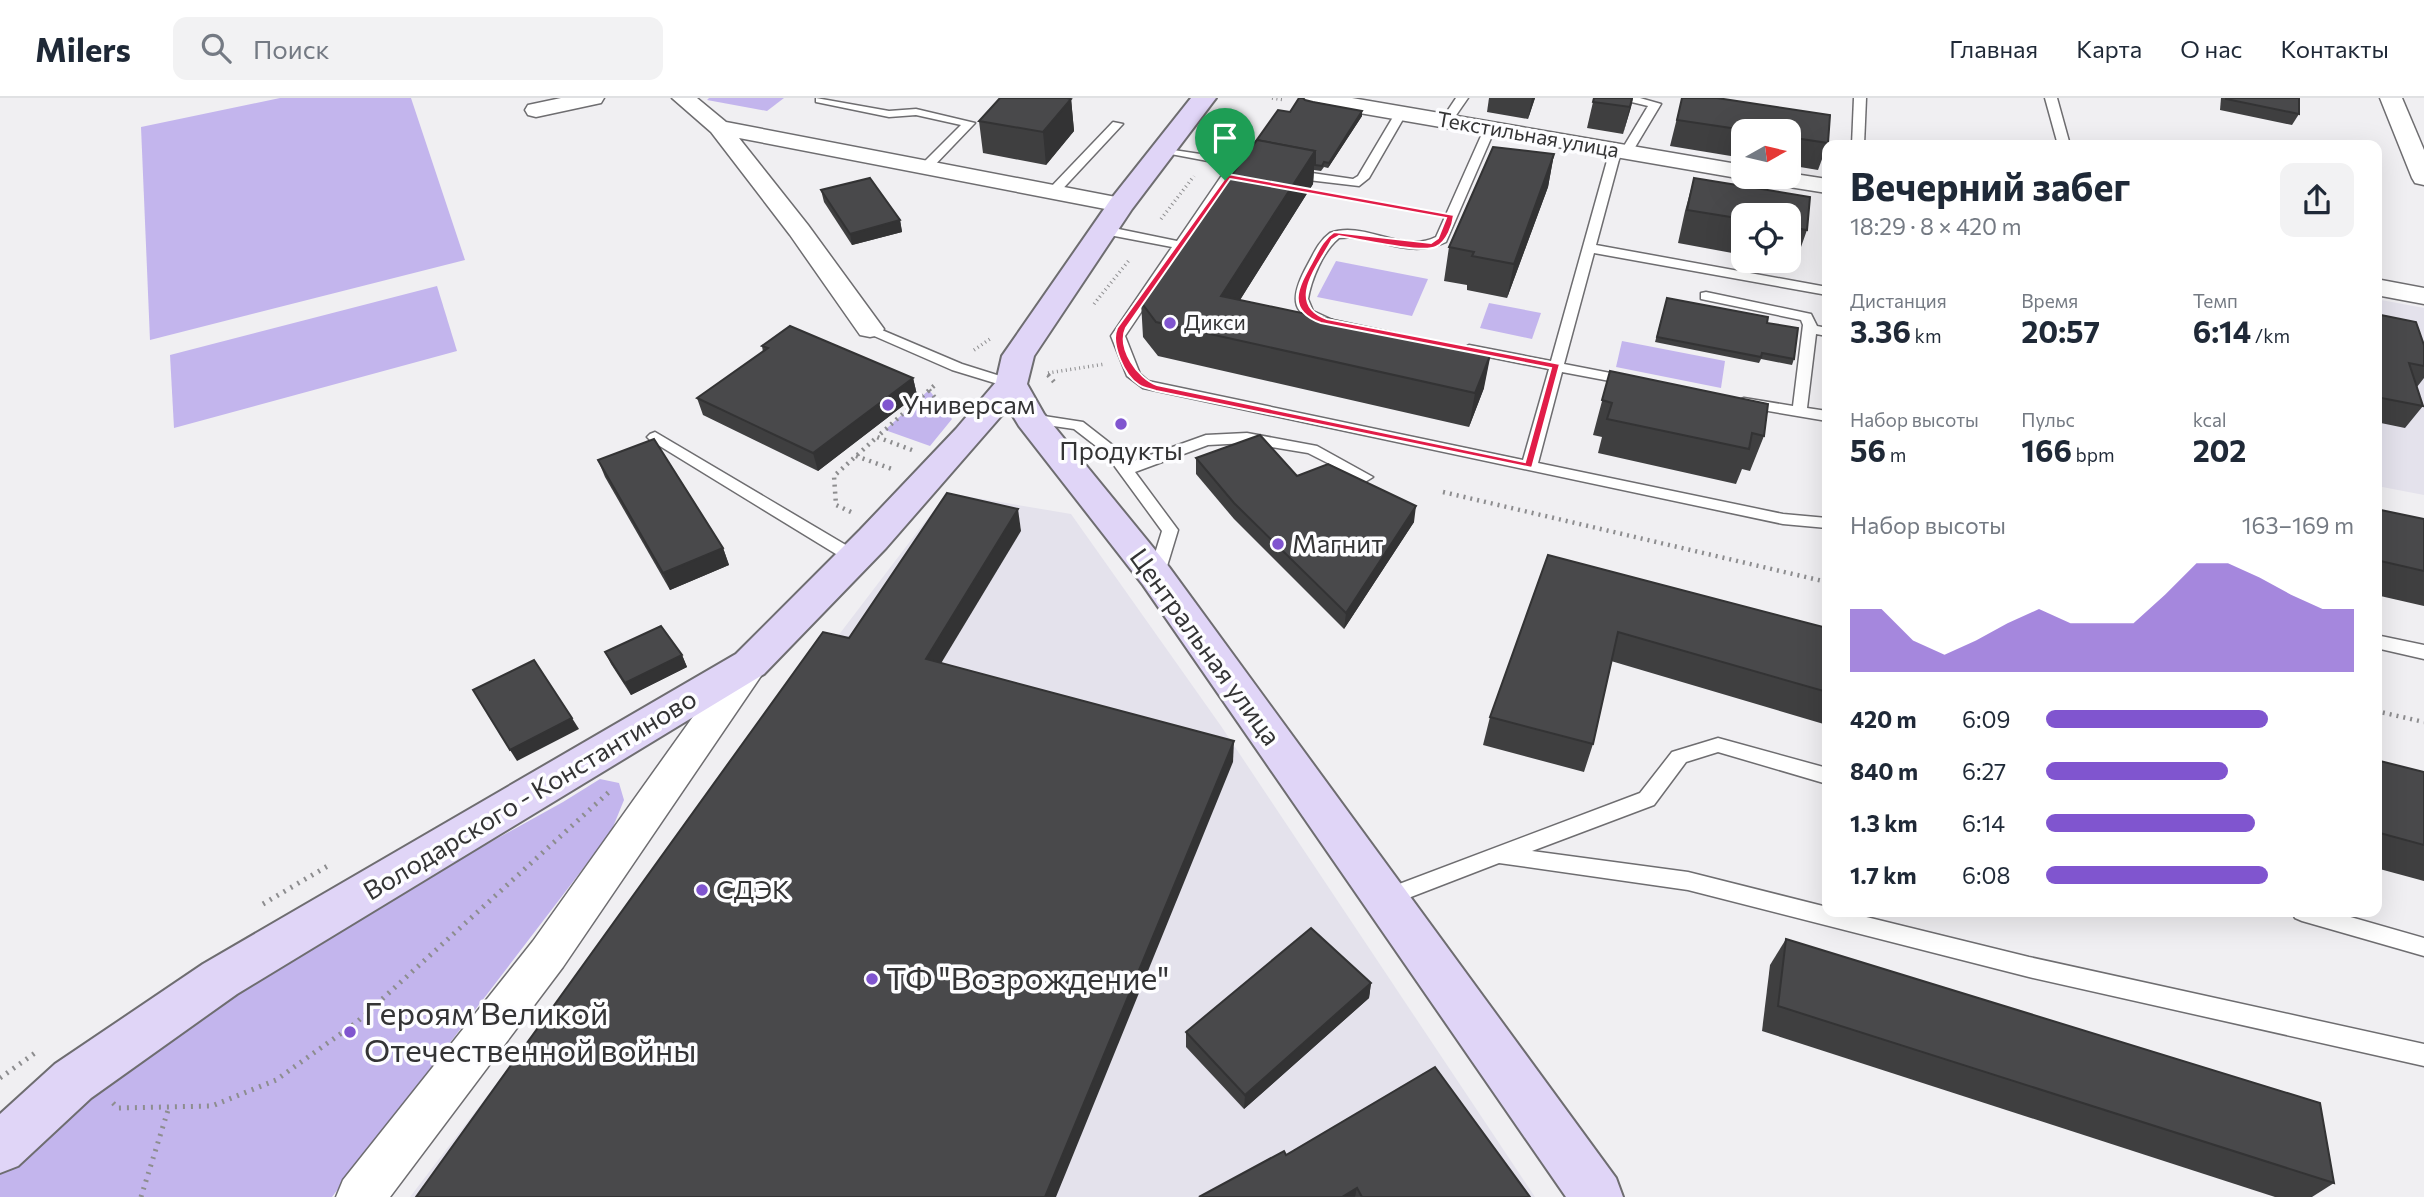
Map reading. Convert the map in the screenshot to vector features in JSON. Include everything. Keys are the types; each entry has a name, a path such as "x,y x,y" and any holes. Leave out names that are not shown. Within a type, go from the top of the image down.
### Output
{"main road":[{"path":"1014,378 1018,356 1121,205 1204,98"},
{"name":"Центральная улица","path":"1014,378 1031,419 1156,576 1597,1197"},
{"name":"Володарского - Константиново","path":"0,1148 73,1081 220,979 750,664 855,558 968,436 1014,378"}],"street":[{"path":"536,110 593,98"},
{"path":"682,98 719,127 799,230 870,329"},
{"name":"Текстильная улица","path":"1313,98 1731,170"},
{"path":"2396,99 2424,178"},
{"path":"719,127 1121,205"},
{"path":"1801,182 1822,186"},
{"path":"2382,288 2424,296"},
{"path":"360,1197 548,954 750,664"}],"lane":[{"path":"822,98 820,100 889,114 916,112 969,123 926,167"},
{"path":"1446,122 1462,98"},
{"path":"1529,466 1589,248 1622,151 1656,101 1621,98"},
{"path":"1858,140 1860,98"},
{"path":"2051,98 2063,140"},
{"path":"1277,171 1355,183 1363,178 1400,114"},
{"path":"1052,193 1117,124"},
{"path":"1352,327 1313,317 1301,301 1301,289 1329,239 1337,234 1349,234 1417,246 1433,245 1441,239 1489,129"},
{"path":"1164,150 1263,168"},
{"path":"1236,163 1118,336 1134,376 1143,384 1783,519 1822,523"},
{"path":"1104,230 1180,245"},
{"path":"1589,248 1822,290"},
{"path":"1706,296 1806,317 1809,329 1799,414"},
{"path":"870,329 955,367 1014,378"},
{"path":"1809,329 1822,331"},
{"path":"1461,348 1651,385"},
{"path":"1731,400 1799,414 1822,416"},
{"path":"1031,419 1078,425 1110,450 1170,530 1156,576"},
{"path":"655,437 855,558"},
{"path":"1125,470 1206,440 1247,438 1312,449 1365,477"},
{"path":"2382,642 2424,652"},
{"path":"1385,898 1647,799 1679,757 1718,745 1822,775"},
{"path":"1499,855 1688,881 1822,915"},
{"path":"1831,917 2029,967 2424,1055"},
{"path":"2319,917 2424,947"}],"path":[{"path":"1090,310 1198,171 1228,176"},
{"path":"1360,200 1451,217"},
{"path":"929,390 952,419 1014,378 1050,362"},
{"path":"857,514 836,505 834,476 955,367"},
{"path":"1014,378 1093,367"},
{"path":"1014,378 1055,383"},
{"path":"877,438 924,454"},
{"path":"856,456 894,470"},
{"path":"1443,492 1822,581"},
{"path":"2382,712 2424,722"},
{"path":"118,1108 212,1106 276,1080 357,1022 620,783"},
{"path":"141,1197 169,1107"}],"shaded area":[{"path":"280,98 411,98 465,260 150,340 141,127"},
{"path":"784,98 767,111 707,100"},
{"path":"1336,261 1428,279 1412,316 1317,297"},
{"path":"437,286 457,351 174,428 170,355"},
{"path":"2382,300 2424,308 2424,495 2382,487"},
{"path":"1489,303 1541,313 1532,339 1480,328"},
{"path":"1622,341 1725,361 1721,388 1616,367"},
{"path":"929,390 952,419 930,446 885,430"},
{"name":"ТФ \"Возрождение\"","path":"947,493 1071,514 1221,726 1535,1197 410,1197"},
{"path":"600,779 619,783 624,800 611,832 332,1197 0,1197 0,1175 81,1097 227,988"}],"building":[{"path":"1000,98 1071,99 1043,132 979,121"},
{"path":"1299,98 1362,111 1329,163 1324,162 1322,166 1315,165 1315,151 1257,140 1251,148 1278,110 1290,112"},
{"path":"1594,98 1632,98 1630,107 1593,102"},
{"path":"1682,98 1717,98 1830,115 1828,140 1822,142 1801,139 1801,119 1731,119 1731,128 1677,120"},
{"path":"2299,98 2299,114 2226,99"},
{"path":"1257,140 1315,151 1221,296 1491,353 1475,393 1156,322 1141,302"},
{"path":"1493,147 1554,154 1514,264 1472,256 1474,252 1449,247"},
{"path":"870,178 900,220 850,234 821,190"},
{"path":"1694,178 1731,184 1731,189 1761,189 1810,197 1807,230 1801,229 1801,203 1731,203 1731,217 1687,210"},
{"path":"1667,298 1768,317 1767,323 1798,328 1794,359 1762,353 1761,357 1657,337"},
{"path":"2382,315 2416,322 2424,345 2424,366 2409,363 2423,406 2382,398"},
{"path":"790,326 913,378 813,453 697,398 768,348 762,346"},
{"path":"1610,371 1768,404 1764,436 1752,433 1749,449 1607,419 1612,403 1602,400"},
{"path":"1260,435 1297,476 1328,464 1416,506 1346,613 1234,503 1196,458"},
{"path":"654,439 723,548 663,573 598,460"},
{"name":"ТФ \"Возрождение\"","path":"947,493 1018,509 926,659 1234,741 1045,1197 416,1197 823,632 849,638"},
{"path":"2382,510 2424,519 2424,571 2382,561"},
{"path":"1548,555 1822,627 1822,691 1618,632 1593,744 1490,717"},
{"path":"661,626 682,655 625,683 605,652"},
{"path":"534,660 572,718 510,750 473,690"},
{"path":"2382,762 2424,772 2424,845 2382,834"},
{"path":"1311,928 1371,983 1245,1095 1186,1032"},
{"path":"1786,939 2320,1103 2334,1183 1778,1006"},
{"path":"1435,1067 1530,1197 1362,1197 1357,1188 1342,1197 1199,1197 1284,1151 1286,1155"}],"place":[{"name":"Дикси","path":"1170,323"},
{"name":"Универсам","path":"888,405"},
{"name":"Продукты","path":"1121,424"},
{"name":"Магнит","path":"1278,544"},
{"name":"СДЭК","path":"702,890"},
{"name":"ТФ \"Возрождение\"","path":"872,979"},
{"name":"Героям Великой Отечественной войны","path":"350,1032"}],"route":[{"path":"1228,176 1451,217 1441,239 1433,245 1417,246 1337,234 1329,239 1301,289 1301,301 1305,310 1313,317 1324,321 1556,366 1529,466 1156,388 1143,384 1134,376 1120,345 1118,336 1121,328 1225,180 1228,176"}]}
